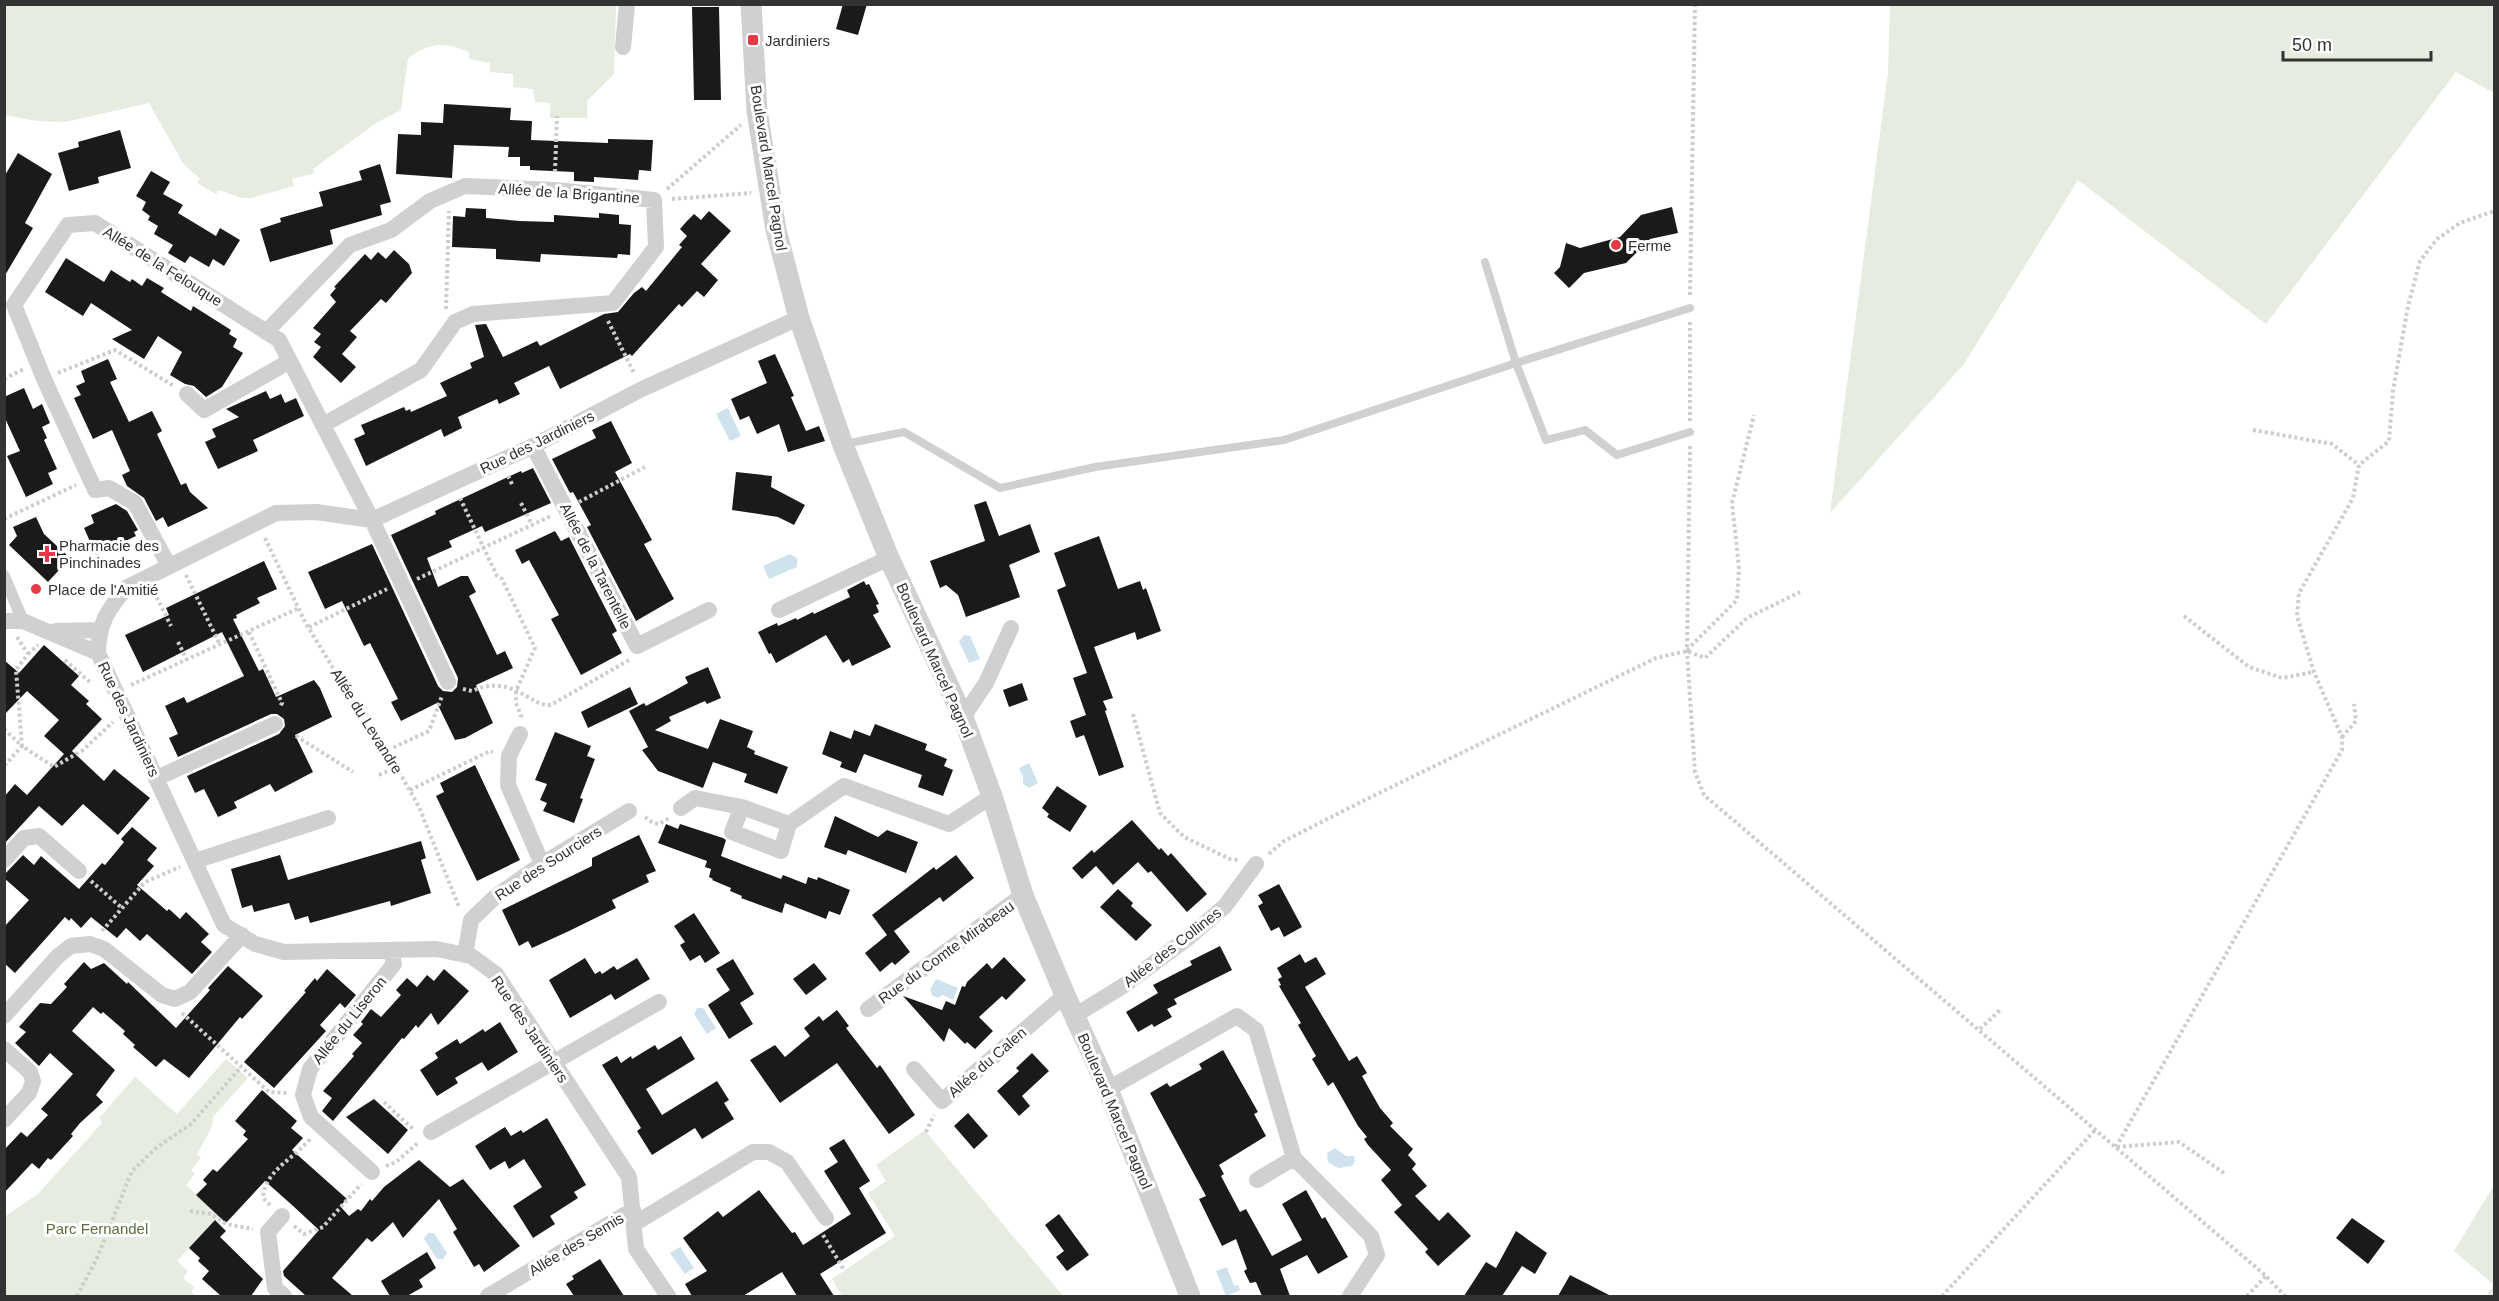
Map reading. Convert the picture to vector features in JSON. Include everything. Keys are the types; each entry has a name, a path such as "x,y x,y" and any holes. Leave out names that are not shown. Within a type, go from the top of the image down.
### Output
{"street":[{"path":"623,47 627,4"},
{"name":"Boulevard Marcel Pagnol","path":"751,4 758,111 772,205 776,230 799,318 843,445 890,558 963,717 992,796 1023,895 1074,1016 1108,1089 1190,1296"},
{"name":"Allée de la Brigantine","path":"266,332 350,245 391,230 430,201 465,186 555,190 654,200 656,247 613,303 473,314 455,322 421,370 323,425"},
{"name":"Allée de la Felouque","path":"90,479 10,306 68,225 95,223 279,340 372,520 448,682"},
{"name":"Rue des Jardiniers","path":"668,1296 636,1249 629,1177 496,974 465,955 436,949 284,952 255,944 224,925 98,653 99,630 109,609 126,588 276,513 316,512 372,520 533,446 642,389 799,318"},
{"path":"187,394 204,410 290,361"},
{"name":"Allée de la Tarentelle","path":"533,446 637,646 710,610"},
{"path":"90,479 95,490 109,488 135,504 174,563"},
{"path":"779,610 890,558"},
{"path":"4,576 23,621"},
{"path":"5,621 23,621 46,635 98,653"},
{"path":"963,717 986,683 1011,628"},
{"path":"46,635 99,630"},
{"path":"157,778 275,724"},
{"path":"520,734 509,756 508,785 542,864"},
{"path":"741,807 732,832 781,851 789,824 844,786 949,824 992,796"},
{"path":"676,812 695,798 741,807 789,824"},
{"name":"Rue des Sourciers","path":"471,920 495,897 542,864 629,811"},
{"path":"195,861 328,818"},
{"path":"4,860 24,838 39,836 80,872"},
{"name":"Allée des Collines","path":"1074,1016 1124,986 1188,938 1225,906 1256,864"},
{"name":"Rue du Comte Mirabeau","path":"868,1009 1023,895"},
{"path":"465,955 471,920"},
{"path":"4,1016 58,956 71,946 90,944 104,949 162,995 175,999 190,992 242,935"},
{"name":"Allée du Liseron","path":"303,1095 310,1069 394,964 391,950"},
{"name":"Allée du Calen","path":"914,1069 942,1101 1065,995"},
{"path":"427,1135 659,1002"},
{"path":"1108,1089 1237,1016 1256,1030 1294,1158 1371,1236 1377,1255 1350,1296"},
{"path":"4,1049 30,1072 33,1081 29,1093 4,1120"},
{"path":"303,1095 311,1117 372,1172"},
{"name":"Allée des Semis","path":"488,1296 753,1152 770,1152 787,1162 826,1218"},
{"path":"1257,1180 1294,1158"},
{"path":"282,1216 268,1232 275,1288 284,1296"}],"lane":[{"path":"1485,262 1516,363 1546,440 1585,430 1617,455 1690,432"},
{"path":"843,445 904,432 1000,489 1095,467 1284,440 1690,308"}],"path":[{"path":"1695,4 1687,651 1695,772 1704,795 2096,1129 2266,1276 2284,1296"},
{"path":"654,200 758,111"},
{"path":"555,190 557,116"},
{"path":"446,335 450,192"},
{"path":"654,200 751,193 772,205"},
{"path":"2116,1147 2342,750 2342,737 2314,672 2297,616 2299,593 2353,498 2359,465 2389,441 2393,391 2408,306 2420,261 2437,239 2460,223 2494,211"},
{"path":"600,304 642,389"},
{"path":"44,379 115,350 187,394"},
{"path":"1133,714 1160,813 1184,837 1230,859 1256,864 1284,842 1365,800 1656,658 1687,651 1737,600 1739,567 1732,503 1754,415"},
{"path":"2253,430 2332,444 2359,465"},
{"path":"309,627 566,509 645,467"},
{"path":"4,519 90,479"},
{"path":"452,483 536,648 516,691 516,703 522,716 520,734"},
{"path":"521,503 532,525"},
{"name":"Allée du Levandre","path":"257,522 309,627 344,686 370,720 410,790 460,910 471,920"},
{"path":"174,563 220,645"},
{"path":"147,577 171,626"},
{"path":"1687,651 1705,658 1747,618 1800,592"},
{"path":"117,692 299,608"},
{"path":"2184,616 2249,667 2282,678 2314,672"},
{"path":"5,621 28,654"},
{"path":"249,632 282,703 275,724"},
{"path":"4,766 22,746 16,670 46,635"},
{"path":"178,642 187,660"},
{"path":"388,750 429,731 448,682 472,691 486,685 495,685 516,691 541,705 551,705 631,659 637,646"},
{"path":"61,656 96,688"},
{"path":"2342,737 2356,721 2354,704"},
{"path":"4,729 22,746 54,767 83,750 115,720"},
{"path":"296,736 353,772"},
{"path":"410,790 489,751 509,756"},
{"path":"380,775 397,767"},
{"path":"629,811 633,807 640,808 645,817 659,825 676,812"},
{"path":"90,944 145,882 195,861"},
{"path":"80,872 122,908"},
{"path":"175,999 184,1016 269,1092 303,1095"},
{"path":"1980,1029 2000,1010"},
{"path":"77,1296 97,1258 132,1171 156,1148 191,1124 241,1067"},
{"path":"320,1126 302,1149 292,1154 264,1186 263,1198 304,1234 323,1227 372,1172 396,1162 427,1135 384,1102"},
{"path":"1942,1296 2096,1129"},
{"path":"2116,1147 2179,1142 2224,1173"},
{"path":"190,1211 211,1214 226,1224 268,1232"},
{"path":"826,1218 819,1228 844,1270"},
{"path":"2247,1296 2266,1276"}],"green space":[{"path":"4,5 616,5 614,74 587,101 587,118 550,118 550,103 535,102 533,89 513,87 513,74 490,72 490,63 469,59 469,52 445,45 431,46 408,58 401,110 376,123 313,169 314,173 292,179 294,186 251,198 242,198 219,190 216,194 197,183 200,179 183,163 149,103 65,122 37,121 5,115"},
{"path":"1890,5 2494,5 2494,93 2456,72 2266,324 2078,180 1964,364 1830,513 1888,73"},
{"name":"Parc Fernandel","path":"226,1059 248,1078 213,1117 212,1127 197,1154 201,1158 191,1170 195,1174 186,1185 220,1217 177,1261 188,1271 183,1278 194,1287 191,1292 196,1296 5,1296 4,1217 38,1194 102,1123 99,1118 135,1077 177,1114"},
{"path":"925,1130 1063,1296 842,1296 832,1279 895,1236 868,1193 886,1181 876,1165"},
{"path":"2494,1185 2494,1285 2454,1251"},
{"path":"2494,1285 2494,1296 2486,1296"}],"water":[{"path":"728,408 741,436 730,441 716,414"},
{"path":"790,554 797,558 797,567 769,579 763,566"},
{"path":"964,635 970,636 980,659 969,663 959,641"},
{"path":"1029,763 1038,783 1029,788 1023,784 1019,768"},
{"path":"936,979 958,988 953,1000 943,995 938,998 932,995 930,990"},
{"path":"697,1008 703,1008 716,1028 707,1034 694,1014"},
{"path":"1335,1148 1346,1156 1354,1156 1355,1161 1352,1166 1338,1168 1328,1162 1327,1153"},
{"path":"428,1233 434,1233 447,1253 443,1259 437,1259 424,1239"},
{"path":"680,1247 694,1268 685,1274 670,1253"},
{"path":"1227,1267 1234,1286 1238,1285 1240,1290 1226,1296 1216,1271"}],"building":[{"path":"843,4 867,4 858,35 836,29"},
{"path":"692,7 719,7 721,100 694,100"},
{"path":"444,104 511,108 510,120 532,121 531,140 608,143 608,139 653,140 651,171 639,170 638,180 594,177 594,182 574,181 574,172 530,170 530,166 520,166 520,157 508,157 509,147 454,145 452,178 396,174 398,134 421,135 421,122 443,123"},
{"path":"120,130 131,168 98,177 99,183 69,191 58,153 79,147 78,142"},
{"path":"18,153 52,174 25,223 33,228 4,277 4,177"},
{"path":"380,164 391,202 380,205 382,215 330,230 333,244 270,262 260,229 281,222 280,218 323,206 319,192 362,180 359,171"},
{"path":"151,171 170,182 163,194 183,205 178,213 216,236 220,228 240,240 224,266 213,259 209,267 190,256 185,263 168,253 173,245 154,234 158,226 148,220 150,216 142,210 146,202 136,196"},
{"name":"Ferme","path":"1672,207 1678,233 1650,239 1626,263 1584,273 1569,288 1554,273 1560,267 1566,243 1580,248 1620,237 1641,215"},
{"path":"466,208 486,209 486,218 520,221 554,222 554,215 599,218 599,213 619,215 619,224 631,225 630,255 618,254 617,258 541,254 540,262 496,259 496,249 452,247 453,216 465,217"},
{"path":"709,211 731,231 701,264 718,280 704,297 697,291 682,307 679,304 632,356 630,354 560,389 549,366 514,383 520,394 499,404 497,399 458,417 462,428 444,437 441,429 366,466 354,439 365,434 361,425 404,407 406,411 410,409 411,412 447,396 440,383 472,368 470,363 484,357 475,325 486,324 503,357 537,341 540,346 604,314 618,312 642,287 646,291 682,247 679,245 687,236 680,229 687,221 694,214 701,220"},
{"path":"394,250 409,264 412,273 386,303 381,299 350,331 357,337 342,354 356,367 341,383 313,357 321,347 314,342 321,334 313,328 336,302 330,295 336,288 334,287 365,254 371,260 378,252 386,259"},
{"path":"66,258 104,282 111,270 130,282 132,279 142,286 147,278 164,288 161,292 191,311 193,306 231,330 229,334 237,339 233,347 243,353 222,387 206,397 194,386 185,384 170,375 182,352 158,336 144,359 112,339 132,330 91,303 83,316 45,292"},
{"path":"775,354 794,396 791,397 806,431 819,426 825,441 788,452 779,424 757,434 749,416 740,420 731,399 767,383 758,361"},
{"path":"108,359 117,379 110,382 129,422 152,411 162,431 157,434 181,485 186,483 190,492 208,508 168,527 163,517 156,521 144,498 127,486 122,475 130,471 112,430 93,439 74,398 81,395 76,386 85,382 81,371"},
{"path":"24,388 33,409 42,404 50,423 42,427 47,438 44,440 57,469 48,473 53,484 26,497 7,456 20,451 4,416 4,397"},
{"path":"266,391 270,399 281,394 285,403 296,398 304,416 253,440 258,451 218,469 205,442 216,437 212,429 239,417 226,409"},
{"path":"611,421 632,463 615,472 652,540 644,544 674,599 636,621 587,527 591,525 573,492 570,493 552,459 596,438 592,430"},
{"path":"533,468 551,503 485,532 482,526 449,541 452,547 427,558 438,587 461,576 468,576 476,592 469,596 497,655 505,651 513,668 476,685 493,723 465,738 455,740 437,703 401,721 391,702 398,699 370,643 364,646 342,601 325,609 308,572 372,544 438,686 443,691 452,692 457,687 458,678 391,535 436,514 435,511 521,471 522,473"},
{"path":"736,472 772,476 771,487 805,505 794,525 778,517 732,510"},
{"path":"986,501 999,536 1030,524 1040,552 1009,565 1020,597 966,617 958,595 946,585 940,588 930,561 985,541 974,505"},
{"path":"116,504 127,511 138,530 134,532 136,536 96,555 84,528 94,523 91,515"},
{"path":"36,517 44,534 70,558 48,582 9,545 17,536 13,527"},
{"path":"555,531 561,541 569,537 617,631 612,634 622,653 581,675 551,619 559,615 529,560 522,564 515,550"},
{"path":"1099,536 1118,589 1140,581 1143,590 1146,588 1161,631 1137,640 1135,632 1094,647 1113,698 1103,701 1124,767 1099,776 1084,735 1076,738 1070,721 1086,715 1073,678 1087,673 1057,590 1066,586 1054,553"},
{"path":"264,561 277,589 257,598 260,603 236,615 237,618 233,619 259,671 263,669 276,697 314,680 320,688 332,717 295,735 313,772 275,792 270,784 234,802 237,808 218,817 204,789 195,793 187,776 279,734 285,726 284,719 277,714 271,714 178,757 169,738 178,734 165,706 184,697 187,703 244,676 222,632 143,672 125,635 169,615 166,608"},
{"path":"864,581 866,585 869,584 879,604 876,605 879,612 873,615 891,647 852,666 849,659 843,663 826,635 776,663 758,632 777,623 778,626 813,612 814,614 850,597 847,590"},
{"path":"44,645 79,676 71,685 89,701 86,704 102,719 72,751 104,781 114,769 150,798 118,835 83,804 62,826 39,806 4,844 4,797 15,784 27,795 64,754 44,736 59,720 27,691 4,715 4,660 19,673"},
{"path":"708,667 721,698 707,704 705,701 669,717 671,721 655,730 708,749 720,719 753,731 747,747 755,751 754,754 788,767 777,794 744,782 747,774 713,762 703,788 658,771 642,750 648,747 629,711 644,703 646,706 672,692 688,683 685,677"},
{"path":"1022,683 1028,700 1009,707 1003,690"},
{"path":"630,687 638,704 588,728 581,712"},
{"path":"875,724 927,744 925,750 947,759 944,766 953,770 943,796 918,787 922,775 864,754 856,773 840,767 842,762 822,754 830,731 851,739 854,730 870,736"},
{"path":"555,732 591,746 587,756 595,759 580,798 583,799 574,823 543,811 547,803 540,800 547,784 535,780"},
{"path":"475,765 520,860 477,881 436,796 444,792 440,783"},
{"path":"1057,786 1087,806 1070,832 1047,817 1049,814 1042,808"},
{"path":"835,816 878,837 887,830 918,842 906,873 848,850 846,855 824,847"},
{"path":"1132,820 1159,850 1161,848 1168,856 1171,853 1207,894 1187,912 1151,871 1148,873 1138,862 1113,885 1096,866 1082,879 1072,868 1092,850 1094,853"},
{"path":"666,824 678,829 680,824 723,838 726,840 721,856 781,879 783,875 806,884 808,877 817,880 818,877 850,890 840,915 829,911 826,919 785,903 782,913 741,898 742,896 730,891 731,888 709,877 711,869 705,867 707,861 658,843"},
{"path":"132,827 157,848 147,860 154,866 137,885 180,919 186,912 209,934 201,942 212,952 192,974 147,934 140,941 126,928 117,938 91,917 81,928 71,918 69,921 65,917 15,973 4,963 4,927 29,900 4,878 4,875 23,855 34,865 41,856 79,889 102,863 105,865 124,842 121,839"},
{"path":"639,835 656,871 646,875 649,882 612,900 616,908 532,948 528,941 519,946 502,910 592,866 592,858"},
{"path":"421,841 426,858 421,860 431,893 391,906 390,901 310,923 308,916 295,920 289,903 254,912 252,905 242,908 231,869 280,855 288,880"},
{"path":"956,855 974,878 943,902 940,897 894,931 910,952 895,965 892,962 880,972 865,953 887,935 872,915 934,867 936,870"},
{"path":"1279,884 1302,927 1284,937 1279,927 1271,931 1258,906 1263,903 1258,895"},
{"path":"1118,889 1133,903 1131,906 1152,925 1136,941 1100,907"},
{"path":"694,913 720,953 705,963 700,955 690,961 680,945 685,942 674,926"},
{"path":"1220,946 1232,970 1174,999 1177,1004 1167,1009 1172,1017 1154,1027 1152,1024 1138,1032 1126,1012 1158,993 1153,985 1192,965 1190,961"},
{"path":"1300,954 1305,963 1316,957 1326,974 1305,987 1349,1061 1357,1056 1367,1073 1362,1076 1380,1108 1393,1123 1390,1126 1413,1149 1408,1155 1416,1164 1412,1169 1427,1186 1415,1196 1439,1221 1448,1212 1471,1236 1438,1266 1425,1252 1428,1249 1394,1212 1402,1205 1381,1180 1391,1170 1364,1139 1367,1137 1358,1126 1333,1082 1328,1086 1312,1059 1316,1056 1298,1025 1301,1023 1279,986 1281,985 1278,979 1282,977 1277,968"},
{"path":"1004,957 1026,980 1006,1000 1002,996 979,1017 993,1031 975,1049 967,1042 965,1044 949,1028 944,1042 903,996 942,1010 946,1001 955,1005 962,986 965,987 967,982 987,963 992,969"},
{"path":"585,958 595,974 600,971 602,974 614,966 617,970 637,958 650,979 615,1000 611,994 570,1018 549,980"},
{"path":"733,959 754,994 740,1003 753,1024 729,1039 708,1005 730,990 716,969"},
{"path":"84,962 91,969 104,963 127,984 128,982 176,1028 228,966 263,996 242,1019 240,1017 189,1078 164,1059 156,1067 133,1047 135,1045 123,1034 125,1031 103,1012 101,1014 93,1007 72,1031 115,1070 96,1095 103,1102 80,1123 71,1134 73,1136 51,1160 48,1158 39,1169 32,1163 4,1193 4,1150 21,1132 27,1137 48,1115 41,1109 73,1074 50,1053 39,1066 15,1043 26,1032 19,1027 40,1003 51,1004 67,987 64,984"},
{"path":"814,963 827,979 806,995 793,979"},
{"path":"327,969 356,995 345,1008 340,1003 320,1025 326,1031 274,1088 244,1062 306,992 304,991 315,978 317,981"},
{"path":"444,969 469,991 438,1025 431,1013 418,1028 416,1025 404,1039 402,1038 333,1121 322,1111 332,1098 323,1091 354,1056 352,1054 362,1043 353,1035 363,1024 361,1022 371,1009 381,1017 401,995 396,990 407,978 417,987 427,975 434,981"},
{"path":"837,1010 849,1026 846,1028 877,1068 880,1065 915,1115 889,1134 837,1063 780,1103 750,1060 775,1045 785,1057 810,1036 804,1028 819,1016 823,1021"},
{"path":"500,1022 518,1052 488,1071 482,1062 455,1078 458,1083 437,1096 420,1070 438,1058 435,1053 457,1039 460,1044 483,1029 485,1032"},
{"path":"681,1036 695,1059 646,1089 662,1115 717,1081 729,1100 724,1103 734,1119 702,1139 695,1128 652,1155 637,1131 641,1128 602,1065 617,1056 621,1063 631,1056 632,1059 655,1045 658,1050"},
{"path":"1223,1050 1258,1112 1254,1114 1266,1136 1219,1165 1224,1174 1221,1176 1240,1212 1246,1209 1272,1256 1302,1240 1282,1204 1306,1190 1322,1219 1325,1217 1348,1257 1318,1274 1307,1255 1280,1269 1290,1296 1262,1296 1256,1282 1250,1283 1244,1271 1247,1269 1236,1239 1222,1246 1199,1199 1206,1196 1150,1093 1167,1083 1170,1087 1202,1069 1199,1064"},
{"path":"1032,1053 1049,1071 1022,1096 1030,1106 1019,1116 997,1091 1019,1071 1016,1068"},
{"path":"262,1090 297,1121 291,1128 303,1138 292,1150 347,1199 340,1206 349,1216 358,1209 361,1211 370,1199 372,1201 384,1187 419,1160 450,1187 463,1179 520,1246 484,1272 479,1264 474,1267 453,1232 457,1229 439,1199 403,1238 393,1222 372,1242 367,1238 332,1278 353,1296 306,1296 284,1276 283,1271 319,1230 292,1205 265,1181 226,1223 196,1195 207,1184 203,1180 213,1169 217,1172 248,1139 243,1135 246,1131 235,1121"},
{"path":"374,1099 408,1130 388,1154 346,1117"},
{"path":"968,1113 988,1136 974,1149 954,1126"},
{"path":"547,1118 586,1185 574,1192 578,1198 550,1216 555,1224 533,1238 513,1206 542,1187 524,1159 509,1169 505,1161 490,1170 475,1146 505,1127 511,1136 521,1130 523,1133"},
{"path":"844,1139 870,1181 859,1188 886,1233 820,1274 834,1296 797,1296 782,1272 743,1296 692,1296 685,1284 707,1271 683,1238 718,1211 723,1217 759,1190 792,1233 795,1232 803,1245 851,1214 824,1171 838,1162 829,1148"},
{"path":"1059,1214 1089,1255 1067,1271 1056,1257 1064,1251 1045,1225"},
{"path":"2352,1218 2385,1241 2368,1264 2336,1238"},
{"path":"215,1220 226,1231 220,1237 263,1279 251,1296 221,1296 202,1279 209,1271 189,1248"},
{"path":"1516,1231 1547,1253 1535,1274 1522,1266 1502,1296 1464,1296 1486,1262 1496,1268"},
{"path":"427,1252 436,1268 419,1280 423,1287 407,1296 390,1296 381,1281"},
{"path":"600,1259 624,1296 574,1296 566,1284 574,1279 572,1276"},
{"path":"1570,1275 1611,1296 1558,1296"}],"place":[{"name":"Jardiniers","path":"753,40"},
{"name":"Ferme","path":"1616,245"},
{"name":"Pharmacie des Pinchinades","path":"47,554"},
{"name":"Place de l'Amitié","path":"36,589"}]}
